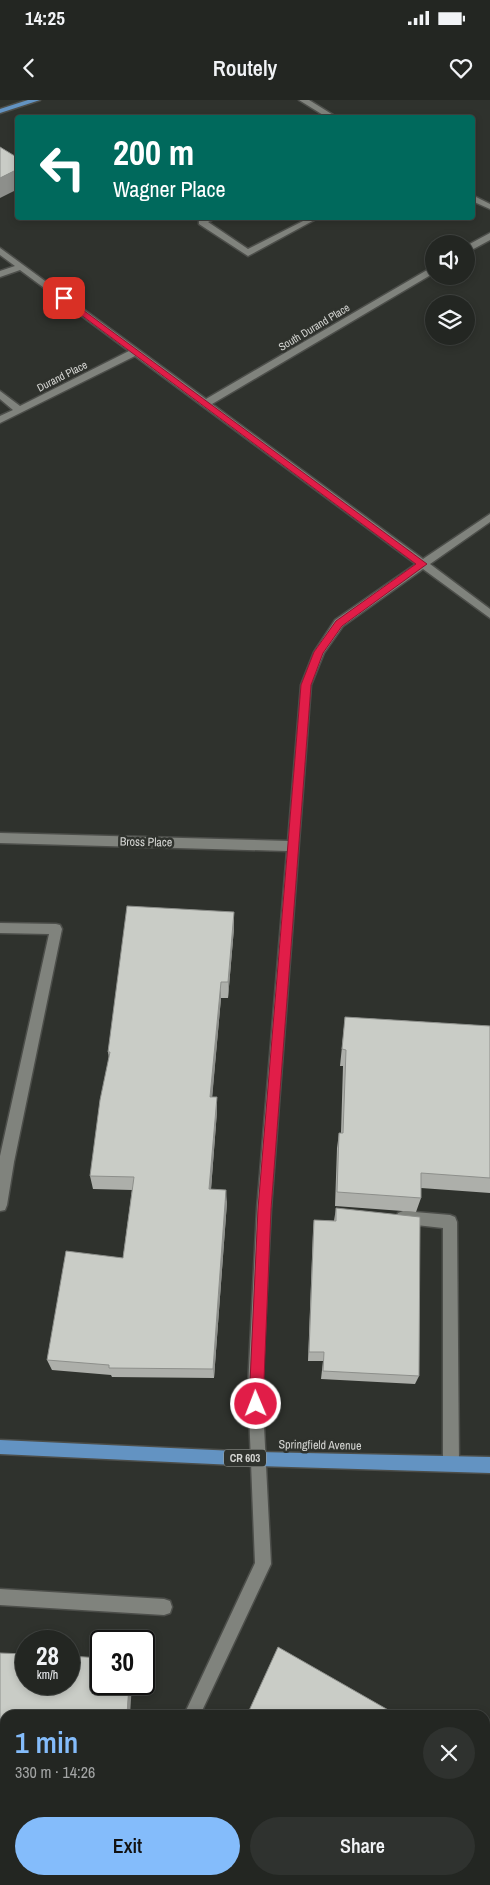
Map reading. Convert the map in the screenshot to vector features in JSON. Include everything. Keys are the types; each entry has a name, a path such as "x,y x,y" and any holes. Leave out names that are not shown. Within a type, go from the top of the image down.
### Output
{"main road":[{"path":"0,111 36,100"},
{"name":"Springfield Avenue","path":"0,1447 258,1459 490,1465"}],"street":[{"path":"303,100 329,115"},
{"path":"475,199 490,207"},
{"path":"207,220 202,222 248,253 310,220"},
{"path":"475,245 490,236"},
{"path":"0,251 490,614"},
{"path":"0,274 21,267"},
{"name":"South Durand Place","path":"205,404 425,274"},
{"name":"Durand Place","path":"0,420 135,352"},
{"path":"0,394 19,410"},
{"path":"194,1710 263,1564 255,1386 263,1228 306,685 319,652 339,623 490,517"},
{"name":"Bross Place","path":"0,838 292,846"},
{"path":"0,928 56,929 4,1162 0,1205"},
{"path":"386,1217 450,1222 451,1463"},
{"path":"0,1597 164,1607"}],"building":[{"path":"0,147 15,156 15,170 0,178"},
{"path":"127,906 234,912 228,982 221,982 210,1097 217,1097 209,1189 226,1190 213,1369 109,1368 109,1365 47,1360 66,1251 123,1258 134,1177 90,1176 100,1100 110,1052 108,1052"},
{"path":"345,1017 490,1026 490,1178 421,1173 421,1198 337,1192 339,1133 343,1133 346,1050 342,1049"},
{"path":"336,1208 420,1217 419,1376 323,1371 324,1352 309,1352 314,1220 336,1221"},
{"path":"278,1647 388,1710 249,1710"},
{"path":"0,1653 15,1654 15,1695 80,1695 80,1657 90,1657 90,1695 128,1695 127,1710 0,1710"}],"route":[{"path":"64,298 422,564 339,623 319,652 306,685 264,1209 255,1386 256,1404"}]}
